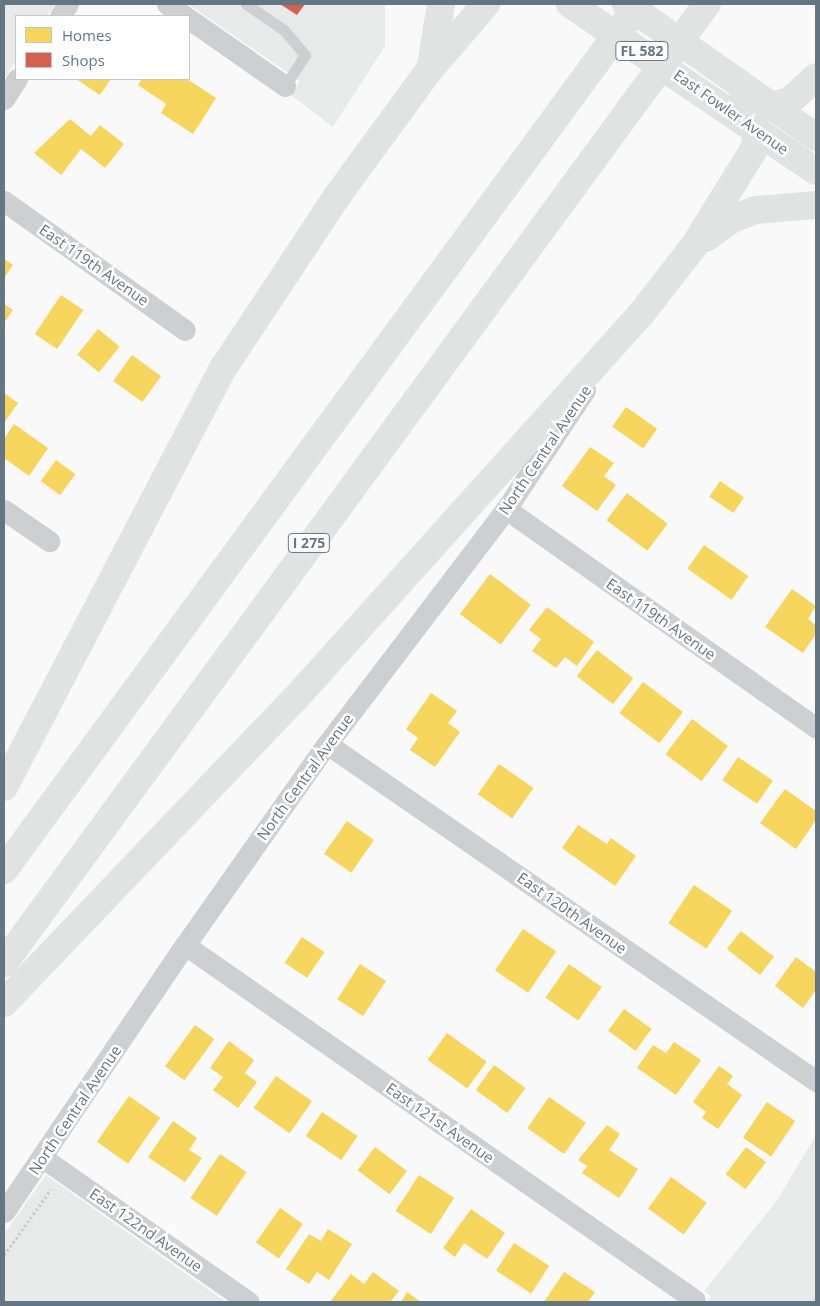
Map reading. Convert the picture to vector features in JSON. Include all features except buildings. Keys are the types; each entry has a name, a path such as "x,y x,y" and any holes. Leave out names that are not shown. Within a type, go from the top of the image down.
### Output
{"main road":[{"path":"430,68 441,4"},
{"path":"4,787 224,367 290,264 430,68 486,4"},
{"name":"East Fowler Avenue","path":"570,4 713,99 755,108 816,137"},
{"name":"East Fowler Avenue","path":"626,4 755,108 816,172"},
{"path":"4,870 571,93 639,4"},
{"name":"I 275","path":"4,963 617,125 708,4"},
{"path":"4,1003 294,700 614,347 694,246 746,165 756,146 755,108 790,101 816,77"},
{"path":"694,246 742,214 786,204 816,205"}],"street":[{"path":"61,15 68,4"},
{"path":"167,4 184,15"},
{"path":"190,20 285,86"},
{"path":"4,99 17,80"},
{"name":"East 119th Avenue","path":"4,201 185,330"},
{"name":"North Central Avenue","path":"4,1212 43,1158 185,945 327,744 506,509 614,347"},
{"name":"East 119th Avenue","path":"506,509 816,728"},
{"path":"4,510 49,541"},
{"name":"East 120th Avenue","path":"327,744 816,1081"},
{"name":"East 121st Avenue","path":"185,945 695,1300"},
{"name":"East 122nd Avenue","path":"43,1158 249,1302"}],"lane":[{"path":"246,4 284,30 306,54 285,86"}],"path":[{"path":"4,1255 50,1189 58,1190"}],"shaded area":[{"path":"4,4 55,4 48,15 15,15 15,62 4,79"},
{"path":"188,4 385,4 385,46 333,127 291,95 300,81"},
{"path":"816,1135 816,1302 707,1302 711,1296 704,1291 776,1202"},
{"path":"46,1175 226,1302 4,1302 4,1234"}]}
